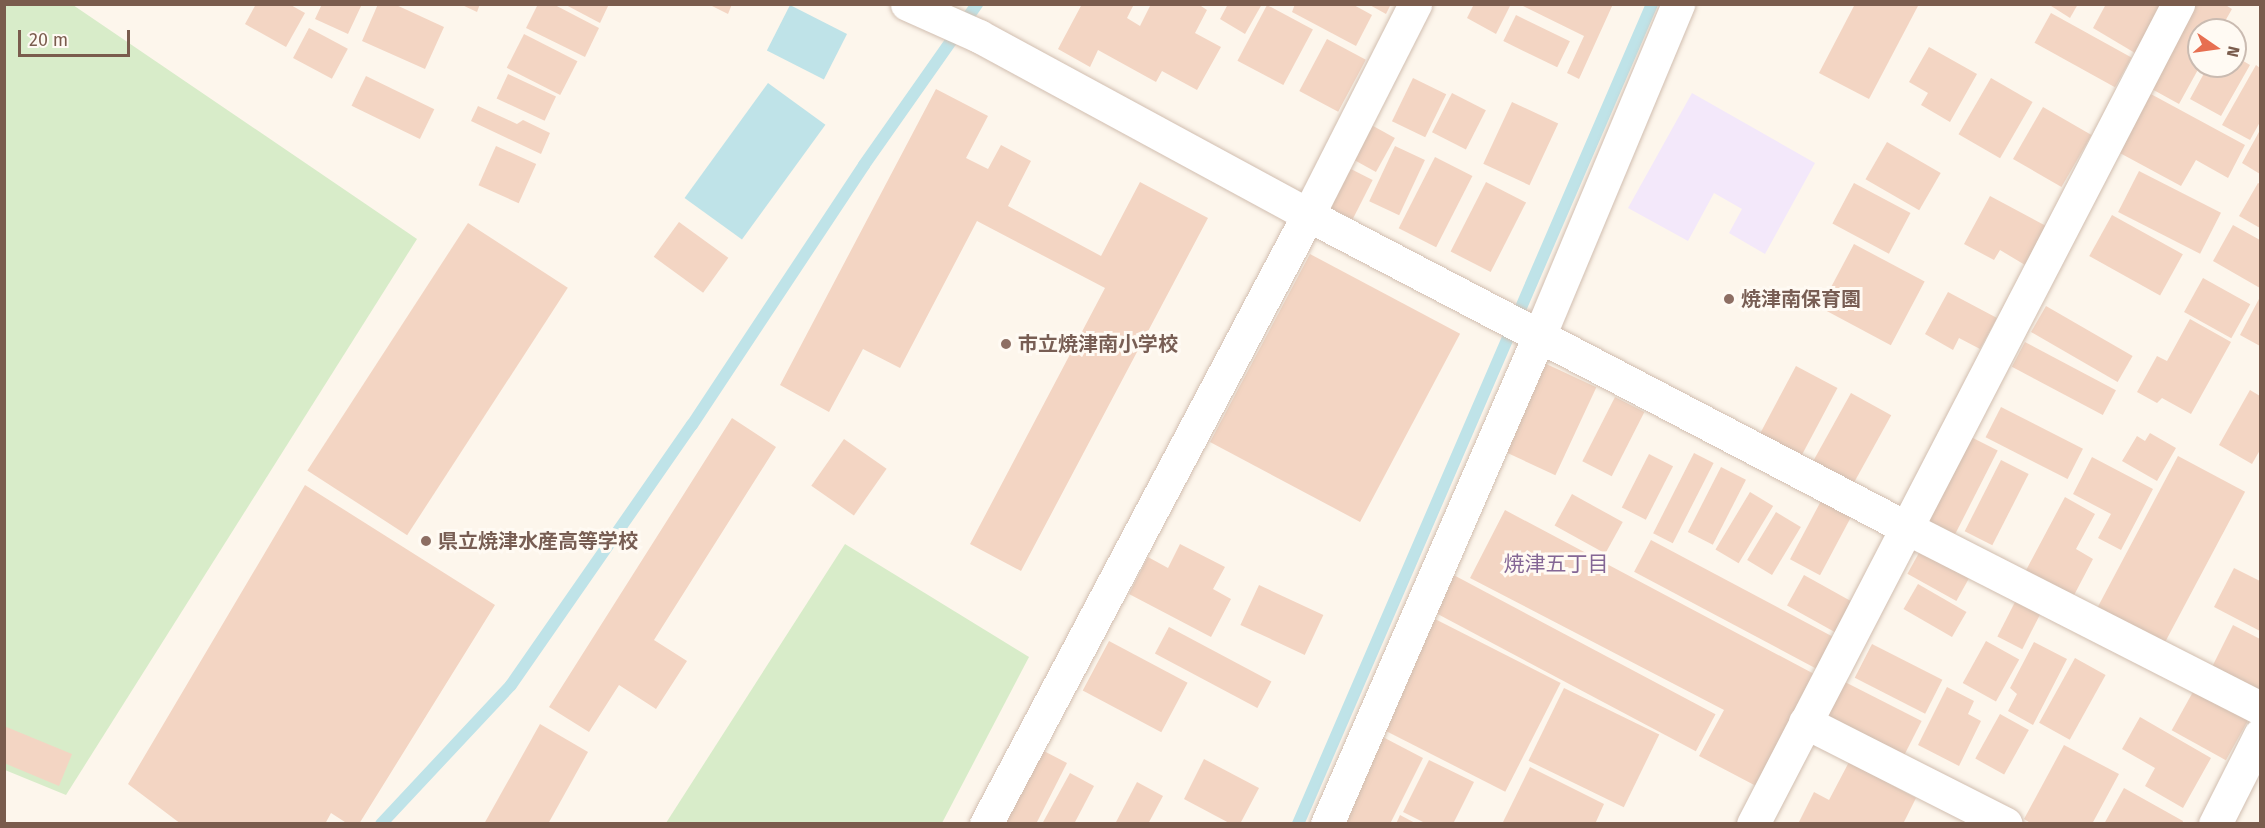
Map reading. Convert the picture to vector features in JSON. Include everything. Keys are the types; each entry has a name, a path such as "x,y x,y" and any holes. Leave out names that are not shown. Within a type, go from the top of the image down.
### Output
{"street":[{"path":"987,824 1308,215 1415,4"},
{"path":"1328,824 1540,334 1678,4"},
{"path":"1753,824 2178,4"},
{"path":"925,8 1308,215 1540,334 1905,527 2260,708"},
{"path":"1805,722 2006,824"},
{"path":"2215,824 2260,735"}],"shaded area":[{"path":"1692,93 1815,163 1765,254 1729,233 1742,209 1714,193 1688,241 1628,208"}],"green space":[{"path":"4,5 73,5 417,239 66,795 5,770"},
{"path":"845,544 1029,657 942,823 666,823"}],"water":[{"path":"790,5 847,34 824,79 767,50"},
{"path":"768,83 825,125 742,240 685,198"}],"building":[{"path":"256,4 289,4 305,13 286,47 245,24"},
{"path":"322,4 362,4 348,34 315,19"},
{"path":"378,4 394,4 444,27 425,69 362,41"},
{"path":"460,4 480,4 477,12"},
{"path":"538,4 553,4 599,28 585,57 526,28"},
{"path":"564,4 609,4 600,23"},
{"path":"708,4 732,4 728,14"},
{"path":"1082,4 1134,4 1127,18 1140,26 1151,4 1198,4 1207,10 1195,33 1221,47 1197,90 1162,71 1156,82 1098,50 1090,67 1058,49"},
{"path":"1228,4 1262,4 1245,34 1220,19"},
{"path":"1295,4 1352,4 1372,15 1356,46 1292,12"},
{"path":"1368,4 1391,4 1386,14"},
{"path":"1474,4 1511,4 1496,34 1467,18"},
{"path":"1519,4 1613,4 1579,79 1567,73 1584,36"},
{"path":"1855,4 1919,4 1869,99 1819,73"},
{"path":"2048,4 2078,4 2070,18"},
{"path":"2106,4 2162,4 2135,53 2093,28"},
{"path":"2196,4 2224,4 2232,9 2227,18 2188,18"},
{"path":"1267,5 1313,29 1283,85 1237,61"},
{"path":"2051,13 2131,58 2115,87 2035,43"},
{"path":"1516,15 1570,41 1557,67 1503,41"},
{"path":"2187,20 2187,78 2193,78 2179,104 2150,88"},
{"path":"309,28 348,49 332,79 293,58"},
{"path":"524,34 577,61 560,95 507,68"},
{"path":"1327,39 1366,60 1338,112 1299,91"},
{"path":"1929,47 1977,74 1950,122 1921,105 1928,93 1909,82"},
{"path":"2256,65 2260,68 2260,122 2250,140 2222,125"},
{"path":"508,74 556,96 545,121 497,98"},
{"path":"366,76 434,109 420,139 352,106"},
{"path":"1413,78 1446,94 1425,137 1392,121"},
{"path":"1991,78 2033,102 2000,158 1958,134"},
{"path":"2201,78 2243,78 2221,116 2190,99"},
{"path":"936,89 988,116 966,158 988,169 1001,145 1031,161 1008,206 1101,256 1140,182 1208,218 1021,571 970,544 1105,288 977,221 900,368 863,349 829,412 780,385"},
{"path":"1452,93 1486,110 1466,149 1432,132"},
{"path":"2149,93 2245,145 2228,178 2196,160 2181,186 2118,152"},
{"path":"1512,102 1558,124 1529,185 1483,164"},
{"path":"478,106 517,124 523,120 550,133 541,154 471,121"},
{"path":"2043,107 2091,135 2061,187 2013,159"},
{"path":"1366,122 1395,138 1376,172 1347,156"},
{"path":"2260,130 2260,174 2242,163"},
{"path":"1887,142 1941,173 1919,210 1866,179"},
{"path":"496,146 536,164 519,203 479,185"},
{"path":"1395,146 1425,160 1399,215 1369,201"},
{"path":"1435,157 1472,176 1436,247 1399,228"},
{"path":"1345,166 1373,180 1353,219 1325,205"},
{"path":"2139,171 2221,213 2200,254 2118,212"},
{"path":"1486,182 1526,202 1491,272 1451,251"},
{"path":"1854,183 1911,213 1889,254 1832,224"},
{"path":"2258,183 2260,184 2260,228 2239,216"},
{"path":"1990,196 2046,226 2025,265 2000,250 1994,260 1964,244"},
{"path":"2112,215 2183,254 2160,295 2089,256"},
{"path":"679,222 728,258 703,293 654,257"},
{"path":"468,223 568,288 407,535 307,470"},
{"path":"2233,225 2260,240 2260,288 2213,261"},
{"path":"1854,244 1925,282 1891,345 1820,308"},
{"path":"1310,254 1460,334 1360,522 1210,442"},
{"path":"2203,278 2250,304 2231,338 2184,312"},
{"path":"1948,292 1997,318 1980,349 1959,338 1953,350 1925,334"},
{"path":"2260,297 2260,346 2240,335"},
{"path":"2046,306 2133,356 2118,382 2031,332"},
{"path":"2190,319 2231,342 2191,414 2162,398 2157,403 2137,392 2157,356 2167,361"},
{"path":"2025,342 2116,390 2103,415 2012,367"},
{"path":"1542,362 1596,387 1555,475 1501,450"},
{"path":"1796,366 1837,388 1800,458 1759,436"},
{"path":"2250,390 2260,396 2260,450 2252,464 2219,445"},
{"path":"1851,393 1891,415 1853,484 1813,462"},
{"path":"1615,397 1644,412 1612,476 1582,461"},
{"path":"2001,407 2083,449 2068,479 1986,437"},
{"path":"732,418 776,447 654,640 687,661 656,709 619,685 589,732 549,707"},
{"path":"2150,433 2176,448 2157,481 2122,461 2137,436 2145,441"},
{"path":"1971,437 1998,451 1955,534 1928,521"},
{"path":"844,439 887,469 854,516 811,486"},
{"path":"1694,453 1714,463 1673,543 1653,533"},
{"path":"1649,454 1673,466 1646,520 1622,507"},
{"path":"2178,456 2245,492 2163,645 2096,610"},
{"path":"2092,457 2153,489 2121,550 2098,538 2111,514 2073,494"},
{"path":"2001,460 2029,474 1992,545 1965,531"},
{"path":"1721,467 1746,480 1713,545 1688,532"},
{"path":"305,485 495,605 359,824 348,824 331,813 325,824 181,824 128,784"},
{"path":"1750,492 1773,506 1739,563 1715,549"},
{"path":"1572,494 1623,522 1605,554 1555,525"},
{"path":"2065,497 2095,514 2076,549 2093,559 2072,599 2024,574"},
{"path":"1821,501 1851,517 1820,575 1790,559"},
{"path":"1505,510 1816,675 1758,787 1699,756 1724,710 1470,578"},
{"path":"1776,512 1801,527 1772,575 1747,560"},
{"path":"1651,540 1834,637 1817,669 1634,572"},
{"path":"1180,544 1225,567 1213,589 1231,599 1211,637 1129,594 1148,557 1168,568"},
{"path":"1920,551 1969,578 1956,601 1907,574"},
{"path":"2234,568 2260,581 2260,631 2214,607"},
{"path":"1448,572 1716,714 1696,751 1428,609"},
{"path":"1804,575 1853,602 1836,633 1787,606"},
{"path":"1918,584 1966,612 1952,637 1904,609"},
{"path":"1259,585 1323,615 1305,655 1240,625"},
{"path":"2016,600 2041,613 2022,649 1997,637"},
{"path":"1435,619 1561,683 1505,792 1380,728"},
{"path":"2233,625 2260,639 2260,694 2211,669"},
{"path":"1169,627 1271,681 1257,708 1155,653"},
{"path":"1109,641 1188,683 1161,732 1083,690"},
{"path":"1986,641 2019,659 1996,701 1963,683"},
{"path":"2034,642 2067,659 2033,725 2008,711 2017,694 2010,688"},
{"path":"1872,644 1942,680 1925,714 1855,678"},
{"path":"2075,658 2106,675 2070,740 2039,723"},
{"path":"1845,682 1922,721 1902,759 1825,720"},
{"path":"1947,687 1974,701 1968,714 1981,721 1959,766 1918,745"},
{"path":"1564,688 1659,734 1624,807 1528,761"},
{"path":"2194,690 2248,720 2226,760 2172,730"},
{"path":"2000,714 2029,730 2004,775 1975,759"},
{"path":"2140,717 2211,758 2183,808 2145,786 2155,768 2122,749"},
{"path":"540,724 588,752 548,824 484,824"},
{"path":"4,726 72,754 59,786 4,763"},
{"path":"1379,735 1423,758 1390,824 1336,824"},
{"path":"2064,745 2119,774 2092,824 2032,824 2024,819"},
{"path":"1040,749 1067,763 1036,824 1008,824 1002,821"},
{"path":"1204,759 1259,788 1240,824 1231,824 1184,799"},
{"path":"1429,760 1474,782 1453,824 1427,824 1403,812"},
{"path":"1849,762 1916,798 1903,824 1798,824 1814,792 1829,800"},
{"path":"1530,767 1604,804 1595,824 1502,824"},
{"path":"1070,773 1094,786 1074,824 1042,824"},
{"path":"1137,782 1163,796 1148,824 1115,824"},
{"path":"2124,788 2183,821 2182,824 2104,824"},
{"path":"1400,815 1417,824 1396,824"}],"waterway":[{"path":"381,824 511,685 692,425 864,165 977,4"},
{"path":"1298,824 1652,4"}],"place":[{"name":"焼津南保育園","path":"1729,299"},
{"name":"市立焼津南小学校","path":"1006,344"},
{"name":"県立焼津水産高等学校","path":"426,541"}],"district":[{"name":"焼津五丁目","path":"1556,564"}]}
